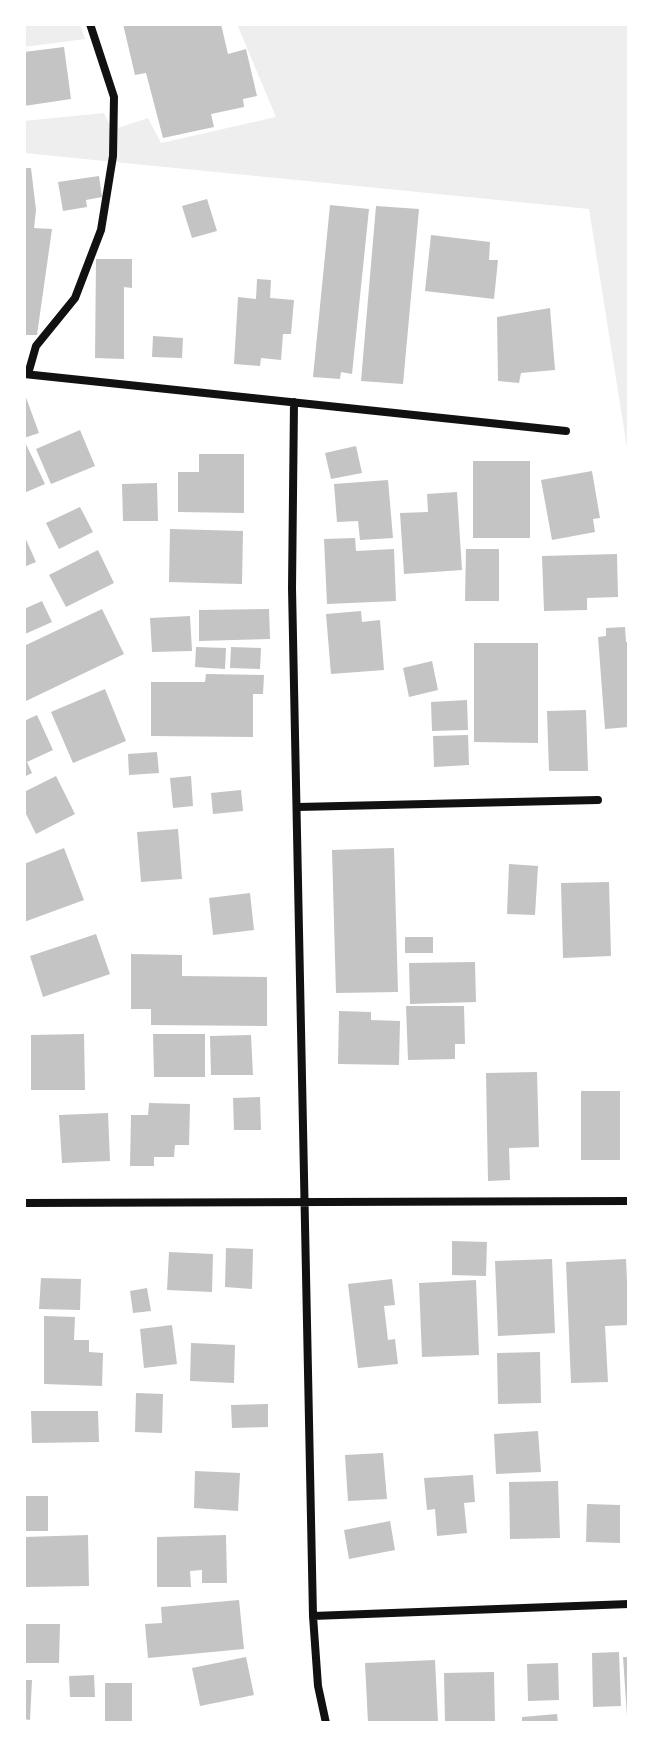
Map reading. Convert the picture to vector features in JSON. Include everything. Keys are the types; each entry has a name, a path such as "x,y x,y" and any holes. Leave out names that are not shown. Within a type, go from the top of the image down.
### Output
{"street":[{"path":"90,24 114,97 113,156 101,230 75,298 36,346 26,374 566,431"},
{"path":"294,402 292,588 313,1616 318,1686 326,1723"},
{"path":"298,807 598,800"},
{"path":"24,1203 629,1201"},
{"path":"313,1616 629,1604"}],"shaded area":[{"path":"24,24 80,24 85,39 24,47"},
{"path":"237,24 629,24 629,460 589,209 24,153 24,121 104,113 112,130 148,118 161,143 276,117"}],"building":[{"path":"123,24 221,24 228,54 246,49 257,96 243,99 244,107 211,114 214,127 163,138 146,73 135,75"},
{"path":"64,47 71,99 24,106 24,52"},
{"path":"24,168 31,168 36,210 34,228 52,229 37,335 24,335"},
{"path":"99,176 102,197 86,200 87,207 63,211 58,182"},
{"path":"207,199 217,231 192,238 182,206"},
{"path":"330,205 369,209 352,374 341,372 340,379 313,377"},
{"path":"376,206 419,209 403,384 361,381"},
{"path":"431,235 490,242 489,260 498,260 494,299 425,291"},
{"path":"96,259 132,259 132,288 124,287 124,359 95,358"},
{"path":"257,279 271,280 270,298 294,300 291,334 283,334 281,360 261,358 260,366 234,364 238,297 256,299"},
{"path":"550,308 555,370 521,373 519,383 498,381 497,317"},
{"path":"153,336 183,338 182,358 152,357"},
{"path":"24,392 39,433 24,438"},
{"path":"80,430 95,466 51,484 36,449"},
{"path":"24,440 45,484 24,493"},
{"path":"356,446 362,473 331,479 325,453"},
{"path":"199,454 244,454 244,513 178,512 178,472 199,472"},
{"path":"473,461 530,461 530,538 473,538"},
{"path":"592,471 600,518 593,519 595,532 552,540 541,480"},
{"path":"388,480 393,538 360,540 358,521 337,522 334,484"},
{"path":"157,483 158,521 123,521 122,484"},
{"path":"457,492 462,570 404,574 400,513 428,512 427,494"},
{"path":"80,507 93,532 59,549 46,523"},
{"path":"170,529 243,531 242,584 169,582"},
{"path":"24,535 36,562 24,567"},
{"path":"355,538 356,551 394,549 396,601 327,604 324,539"},
{"path":"466,549 499,549 499,601 465,601"},
{"path":"98,550 114,583 66,607 49,575"},
{"path":"617,554 618,597 587,598 587,610 544,611 542,556"},
{"path":"42,601 52,622 25,634 24,609"},
{"path":"102,609 124,654 24,702 24,646"},
{"path":"269,609 270,639 199,641 199,610"},
{"path":"361,611 362,622 380,620 384,670 331,674 326,614"},
{"path":"190,616 192,651 152,652 150,618"},
{"path":"625,627 626,642 629,642 629,727 605,729 598,637 606,636 606,628"},
{"path":"474,643 538,643 538,743 474,742"},
{"path":"196,647 226,648 225,669 195,667"},
{"path":"231,647 261,648 260,669 230,668"},
{"path":"432,661 438,690 409,697 403,668"},
{"path":"206,674 264,675 263,694 253,694 253,737 151,736 151,682 205,682"},
{"path":"105,689 126,741 73,763 51,712"},
{"path":"467,700 468,730 432,731 431,702"},
{"path":"586,710 588,771 549,771 547,711"},
{"path":"37,715 53,750 27,762 32,773 24,777 24,721"},
{"path":"468,735 469,765 434,767 433,736"},
{"path":"157,752 159,773 129,775 128,754"},
{"path":"56,776 75,814 36,834 24,810 24,792"},
{"path":"191,776 193,806 173,808 170,778"},
{"path":"241,790 243,811 213,814 211,793"},
{"path":"178,829 182,879 141,882 137,832"},
{"path":"64,848 84,900 24,922 24,864"},
{"path":"394,848 398,992 336,993 332,850"},
{"path":"509,864 538,866 535,915 507,914"},
{"path":"609,882 611,956 563,958 561,883"},
{"path":"250,893 254,930 213,935 209,898"},
{"path":"96,934 110,974 43,997 30,956"},
{"path":"405,937 433,937 433,953 405,953"},
{"path":"131,954 182,955 182,976 267,977 267,1026 151,1025 151,1009 131,1009"},
{"path":"475,962 476,1002 410,1004 409,963"},
{"path":"406,1006 464,1006 465,1044 455,1044 455,1059 408,1060"},
{"path":"339,1011 371,1012 371,1020 400,1021 399,1065 338,1064"},
{"path":"84,1034 85,1090 31,1090 31,1035"},
{"path":"153,1034 205,1034 205,1077 154,1077"},
{"path":"251,1035 253,1075 211,1075 210,1036"},
{"path":"537,1072 539,1147 509,1148 510,1180 488,1181 486,1073"},
{"path":"581,1091 620,1091 620,1160 581,1160"},
{"path":"260,1097 261,1130 234,1130 233,1098"},
{"path":"149,1103 190,1104 189,1145 175,1145 174,1157 154,1157 154,1166 130,1166 131,1115 148,1115"},
{"path":"108,1113 110,1161 62,1163 59,1115"},
{"path":"452,1241 487,1242 486,1276 452,1275"},
{"path":"226,1248 253,1249 252,1289 225,1287"},
{"path":"169,1252 213,1254 212,1292 167,1290"},
{"path":"552,1259 555,1333 498,1336 495,1261"},
{"path":"626,1259 629,1325 605,1326 608,1382 571,1383 566,1262"},
{"path":"41,1278 81,1279 80,1310 39,1309"},
{"path":"392,1279 395,1305 384,1306 388,1340 395,1339 398,1364 358,1368 348,1284"},
{"path":"476,1280 479,1355 422,1357 419,1283"},
{"path":"147,1288 151,1311 133,1313 130,1291"},
{"path":"44,1316 75,1317 74,1340 89,1340 89,1352 103,1353 102,1386 44,1384"},
{"path":"172,1325 177,1364 144,1368 140,1329"},
{"path":"191,1343 235,1345 234,1383 190,1381"},
{"path":"540,1352 541,1403 498,1404 497,1353"},
{"path":"136,1393 163,1394 162,1433 135,1432"},
{"path":"268,1404 268,1427 232,1428 231,1405"},
{"path":"31,1411 98,1411 99,1442 32,1443"},
{"path":"538,1431 541,1472 496,1474 494,1434"},
{"path":"383,1453 387,1499 348,1501 345,1455"},
{"path":"195,1471 240,1473 238,1511 194,1508"},
{"path":"473,1475 475,1502 464,1503 467,1533 437,1536 435,1509 427,1510 424,1478"},
{"path":"558,1481 560,1538 510,1539 509,1482"},
{"path":"24,1496 48,1496 48,1531 24,1531"},
{"path":"587,1504 620,1505 620,1543 586,1542"},
{"path":"390,1521 395,1550 349,1559 344,1530"},
{"path":"88,1535 89,1586 24,1587 24,1537"},
{"path":"226,1535 227,1583 202,1583 202,1570 190,1571 191,1587 157,1587 157,1537"},
{"path":"239,1600 244,1649 148,1658 145,1624 162,1623 161,1607"},
{"path":"24,1624 60,1624 59,1663 24,1663"},
{"path":"619,1652 621,1706 593,1707 592,1653"},
{"path":"246,1657 254,1695 200,1706 192,1668"},
{"path":"623,1657 629,1657 629,1716 627,1716"},
{"path":"435,1660 438,1722 368,1723 365,1663"},
{"path":"558,1663 559,1700 528,1701 527,1664"},
{"path":"494,1672 495,1723 445,1723 444,1673"},
{"path":"94,1675 95,1697 70,1697 69,1676"},
{"path":"24,1680 32,1680 30,1720 24,1719"},
{"path":"105,1683 132,1683 132,1722 105,1722"},
{"path":"557,1714 558,1723 522,1723 522,1717"}]}
